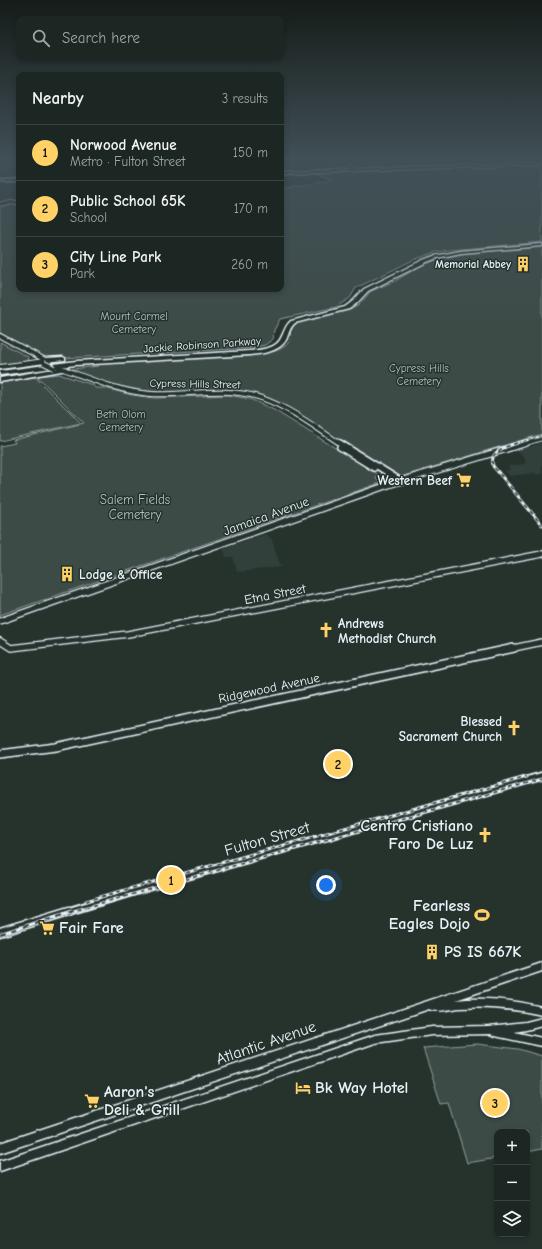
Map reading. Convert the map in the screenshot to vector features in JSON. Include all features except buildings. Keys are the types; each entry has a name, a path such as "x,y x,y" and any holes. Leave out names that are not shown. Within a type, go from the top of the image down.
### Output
{"highway":[{"name":"Jackie Robinson Parkway","path":"0,372 83,362 244,354 263,351 275,347 283,341 287,328 293,322 344,309 353,304 374,285 419,260 436,254 465,250 542,245"},
{"name":"Jackie Robinson Parkway","path":"0,372 77,361 247,351 266,347 277,341 282,327 288,321 300,316 344,305 360,290 374,285"},
{"path":"45,362 197,354"},
{"path":"0,380 59,369"}],"main road":[{"name":"Jamaica Avenue","path":"0,621 388,485 542,438"},
{"name":"Etna Street","path":"0,641 11,648 128,634 542,554"},
{"name":"Ridgewood Avenue","path":"0,754 56,747 542,642"},
{"name":"Atlantic Avenue","path":"0,1148 542,967"},
{"path":"411,1010 452,1004 472,1003 530,1008 542,1011"},
{"path":"0,1166 375,1040 432,1030 489,1030 526,1026 542,1022"},
{"path":"489,1030 542,1042"}],"street":[{"name":"Cypress Hills Street","path":"0,337 59,369 100,384 147,396 220,394 252,398 277,408 399,482"},
{"path":"0,367 45,362"},
{"name":"Cypress Hills Street","path":"59,369 137,392 168,394 228,392 251,395 268,400 308,423 399,482"},
{"path":"387,476 388,485"},
{"name":"Fulton Street","path":"0,932 167,882 542,776"}],"shaded area":[{"path":"542,443 542,474 536,475 535,473 510,476 505,471 510,470 508,466 525,464 524,462 527,461 518,450"},
{"path":"265,534 271,538 281,567 237,572 233,557 226,557 223,548"}],"green space":[{"name":"Mount Carmel Cemetery","path":"0,217 16,217 16,292 284,292 284,217 542,217 542,242 449,250 436,252 413,260 356,288 350,298 336,307 280,319 274,330 273,339 265,345 251,348 47,359 0,333"},
{"name":"Cypress Hills Cemetery","path":"542,247 542,434 400,477 289,409 270,399 250,393 232,390 165,392 137,390 95,379 72,369 98,366 98,363 249,356 272,352 287,344 290,340 291,327 301,321 350,310 359,305 371,291 395,281 422,265 442,258 466,253"},
{"path":"0,342 28,357 29,360 26,362 0,365"},
{"name":"Salem Fields Cemetery","path":"59,374 93,385 95,388 104,388 132,395 154,398 228,395 250,399 274,410 379,475 376,479 380,483 0,615 0,446 15,443 13,440 84,423 37,376"},
{"path":"35,377 81,423 0,441 0,383"},
{"path":"477,1044 518,1049 542,1056 542,1149 530,1151 530,1129 494,1129 494,1158 467,1163 449,1103 441,1104 423,1048"}],"railway":[{"path":"516,444 542,436"},
{"path":"516,444 499,450 492,461 493,466 542,525"},
{"path":"86,901 527,777"},
{"path":"70,912 542,779"},
{"path":"0,934 73,911"}],"place":[{"name":"Memorial Abbey","path":"523,264"},
{"name":"Western Beef","path":"464,480"},
{"name":"Lodge & Office","path":"67,574"},
{"name":"Andrews Methodist Church","path":"326,630"},
{"name":"Blessed Sacrament Church","path":"514,728"},
{"name":"Public School 65K","path":"338,764"},
{"name":"Centro Cristiano Faro De Luz","path":"485,835"},
{"name":"Norwood Avenue","path":"171,880"},
{"name":"Fearless Eagles Dojo","path":"482,915"},
{"name":"Fair Fare","path":"47,928"},
{"name":"PS IS 667K","path":"432,952"},
{"name":"Bk Way Hotel","path":"303,1088"},
{"name":"Aaron's Deli & Grill","path":"92,1101"},
{"name":"City Line Park","path":"495,1103"}],"park label":[{"name":"Beth Olom Cemetery","path":"121,420"}]}
